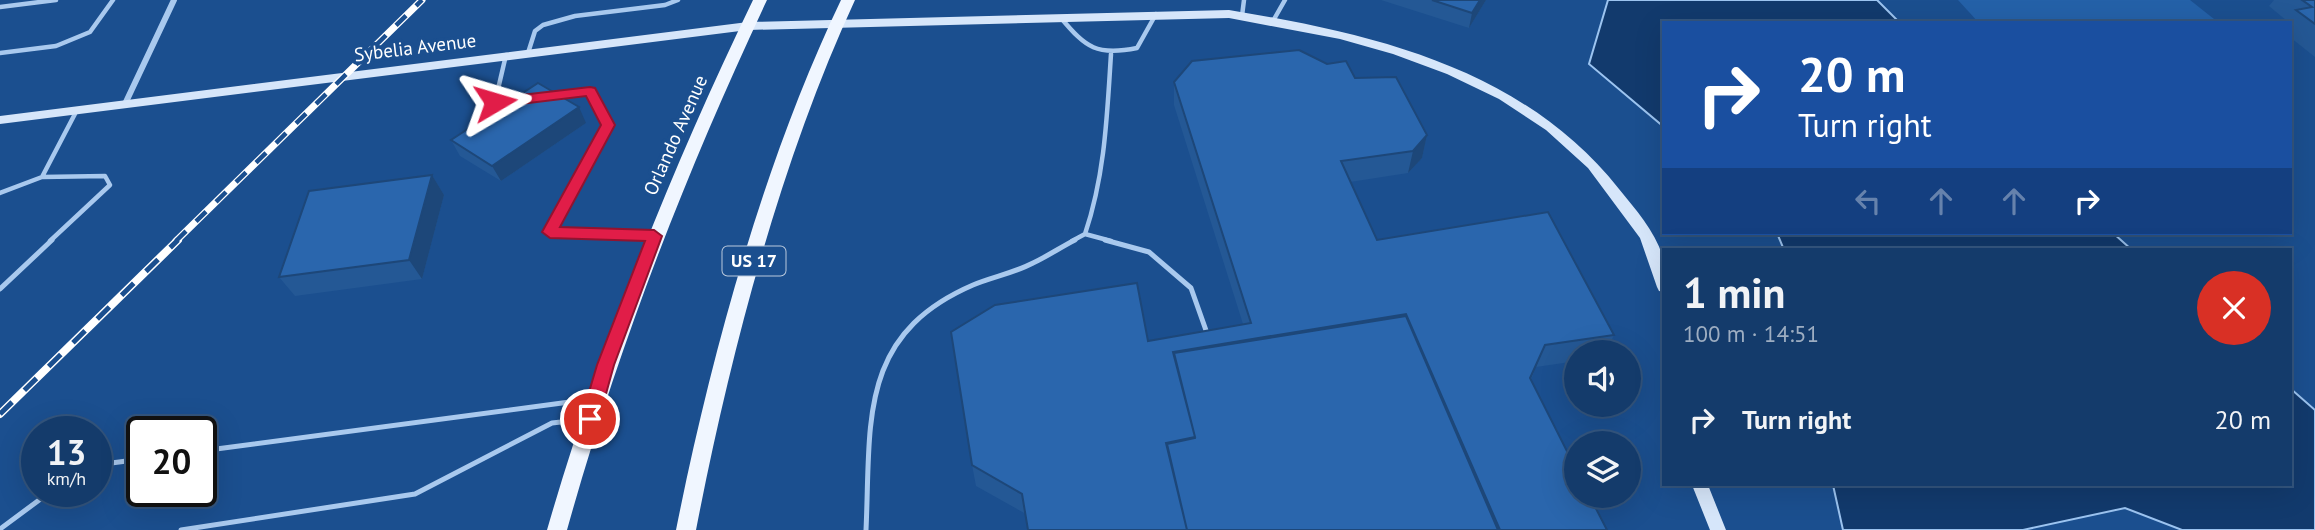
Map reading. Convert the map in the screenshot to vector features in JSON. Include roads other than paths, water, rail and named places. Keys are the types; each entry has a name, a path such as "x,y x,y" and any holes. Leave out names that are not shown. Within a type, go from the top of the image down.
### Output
{"main road":[{"name":"Orlando Avenue","path":"557,530 595,399 654,236 760,0"},
{"name":"US 17","path":"686,530 720,380 771,200 836,24 848,0"}],"street":[{"path":"125,104 174,0"},
{"name":"Sybelia Avenue","path":"0,120 748,26 1156,14 1242,16 1380,46 1449,69 1539,116 1582,152 1619,195 1651,244 1662,280"},
{"path":"1700,486 1717,530"}],"lane":[{"path":"0,7 56,0"},
{"path":"0,53 56,46 90,32 113,0"},
{"path":"528,53 534,32 543,25 571,16 665,5 678,0"},
{"path":"1242,16 1244,0"},
{"path":"1273,21 1285,0"},
{"path":"1059,17 1093,51 1111,54 1137,48 1156,14"},
{"path":"866,530 872,411 887,356 915,319 971,286 1032,264 1085,234 1098,200 1105,162 1111,54"},
{"path":"506,55 495,102 522,99"},
{"path":"550,96 590,91 608,125 550,232 654,236"},
{"path":"42,177 78,110"},
{"path":"0,193 42,177 105,176 110,185 0,289"},
{"path":"1085,234 1149,252 1191,288 1209,338"},
{"path":"217,449 595,399"},
{"path":"181,530 415,494 552,423 590,419"},
{"path":"0,528 29,507"}],"railway":[{"path":"176,241 422,0"},
{"path":"0,414 178,240"}]}
